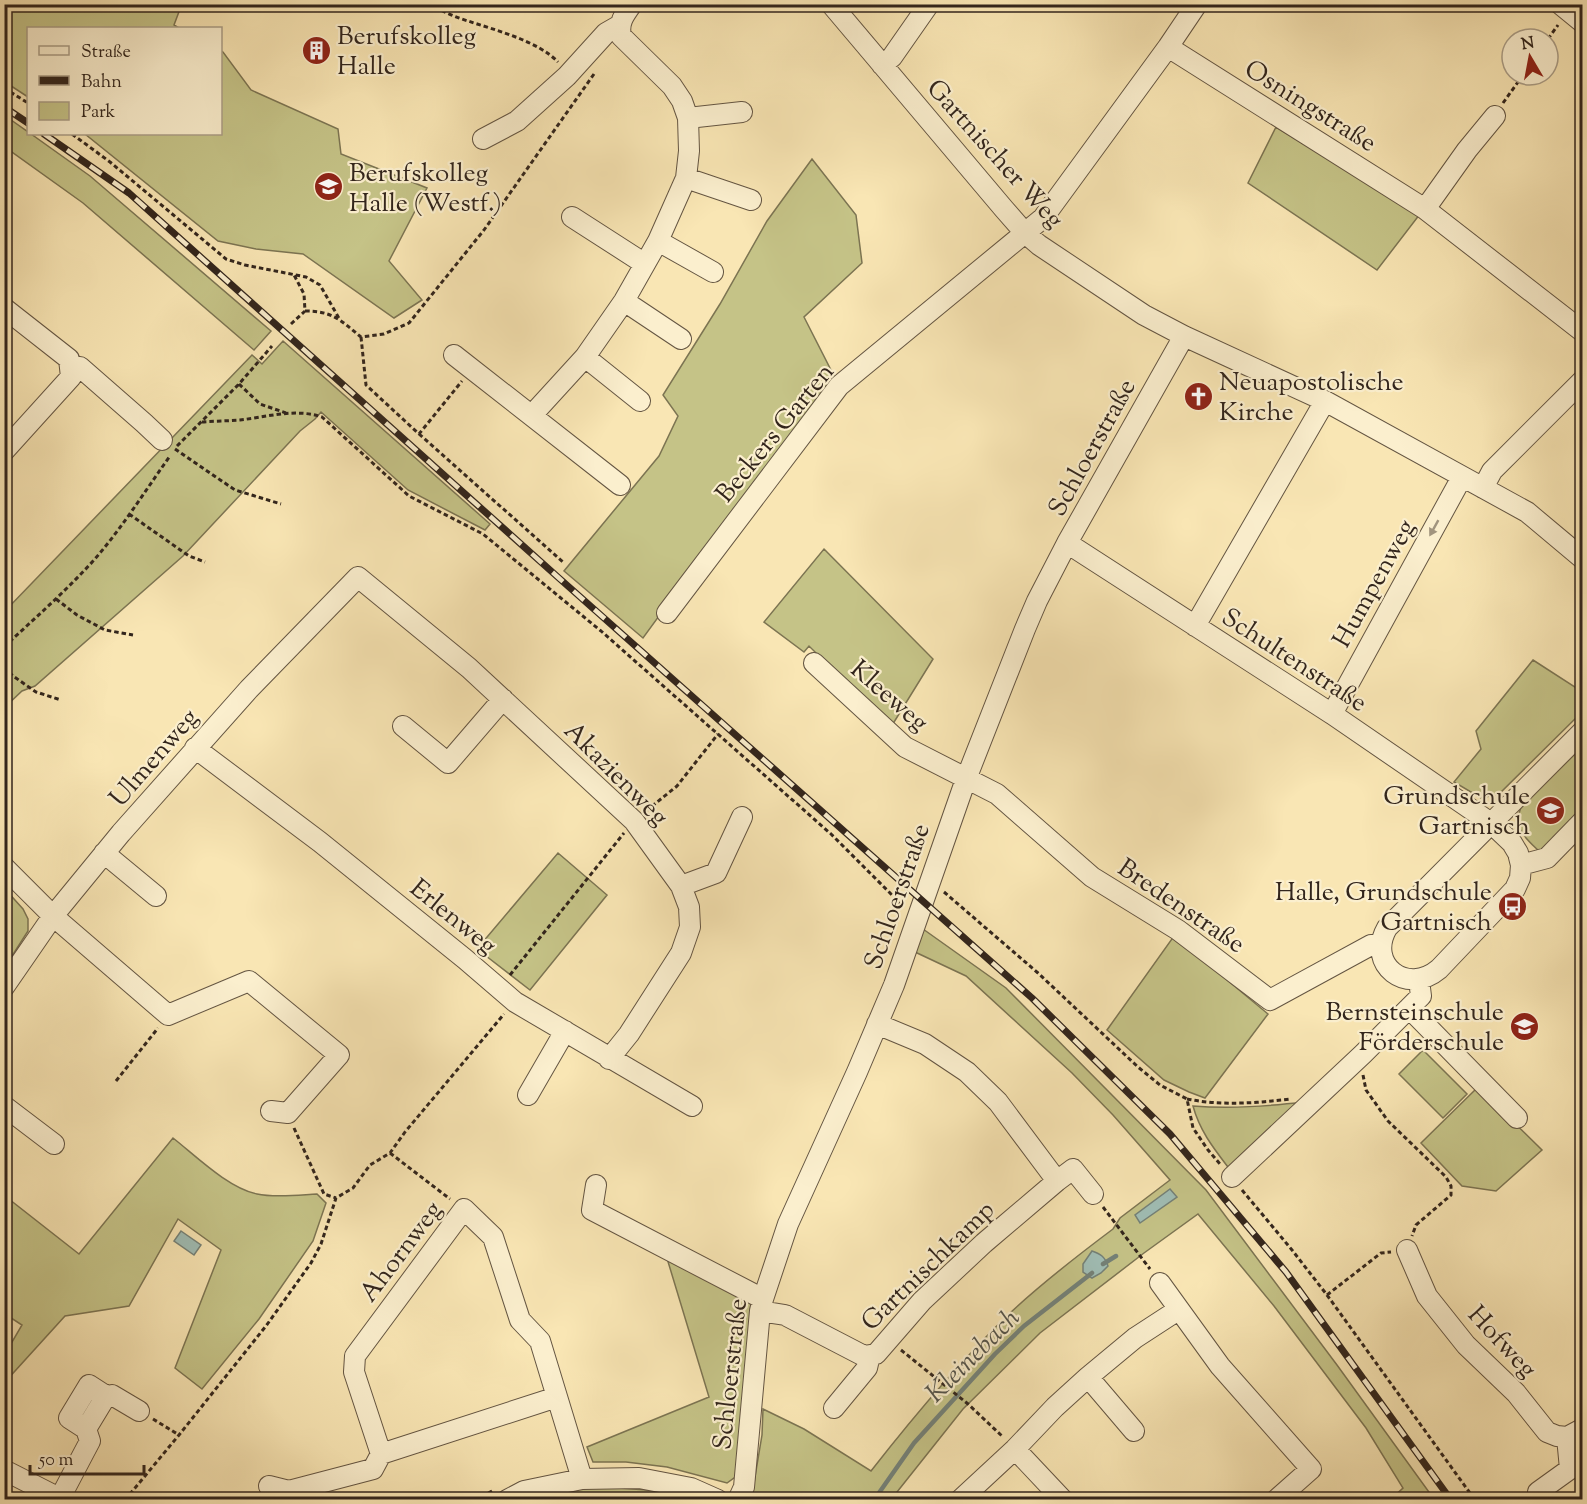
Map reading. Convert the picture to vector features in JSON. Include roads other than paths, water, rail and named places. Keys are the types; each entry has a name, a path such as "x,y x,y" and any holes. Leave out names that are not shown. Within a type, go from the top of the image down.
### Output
{"street":[{"path":"620,30 622,17 632,4"},
{"name":"Gartnischer Weg","path":"831,4 1025,234 1144,315 1324,401 1527,512 1582,558"},
{"path":"882,65 892,57 929,4"},
{"name":"Beckers Garten","path":"667,613 839,386 1043,218 1197,4"},
{"path":"1560,4 1582,22"},
{"path":"483,139 517,121 567,76 606,33 620,30"},
{"path":"532,415 585,357 624,302 658,241 686,178 688,118 682,101 672,86 620,30"},
{"name":"Osningstraße","path":"1168,47 1425,209 1582,331"},
{"path":"688,118 742,112"},
{"path":"1425,209 1467,150 1495,116"},
{"path":"686,178 751,200"},
{"path":"572,217 645,264"},
{"path":"658,241 713,272"},
{"path":"624,302 681,339"},
{"path":"4,308 69,359 71,376 7,444"},
{"name":"Schloerstraße","path":"738,1500 744,1487 761,1305 788,1224 894,985 966,779 1024,629 1067,543 1184,336"},
{"path":"454,355 620,485"},
{"path":"585,357 640,402"},
{"path":"70,368 80,367 168,444"},
{"path":"1483,488 1492,471 1582,381"},
{"path":"1195,626 1324,401"},
{"name":"Humpenweg","path":"1332,714 1462,477"},
{"name":"Schultenstraße","path":"1067,543 1332,714 1491,823"},
{"name":"Akazienweg","path":"358,576 469,668 634,821 681,886 689,907 690,927 684,945 629,1034 609,1059"},
{"name":"Ulmenweg","path":"4,987 52,916 104,853 249,689 358,576"},
{"name":"Kleeweg","path":"814,663 904,747 966,779"},
{"path":"402,726 448,763 503,699"},
{"path":"1491,823 1512,843 1518,853 1521,865 1520,878 1515,888 1430,976 1419,980 1396,975 1384,962 1380,945 1387,928 1491,823 1582,732"},
{"name":"Erlenweg","path":"195,748 320,842 500,988 514,1002 692,1106"},
{"name":"Bredenstraße","path":"966,779 997,794 1092,876 1178,930 1270,1000 1371,945 1380,945"},
{"path":"681,886 716,873 742,817"},
{"path":"1521,865 1547,858 1582,822"},
{"path":"104,853 156,896"},
{"path":"4,867 52,916 168,1015 249,981 339,1055 279,1112"},
{"path":"1232,1177 1364,1054 1421,996 1419,980"},
{"path":"1409,1008 1517,1118"},
{"path":"877,1024 925,1044 967,1072 998,1102 1057,1181"},
{"path":"528,1095 565,1031"},
{"path":"4,1106 54,1144"},
{"name":"Gartnischkamp","path":"596,1185 592,1210 761,1305 864,1356 876,1354 922,1301 984,1242 1073,1169 1093,1194"},
{"name":"Ahornweg","path":"381,1454 354,1372 355,1356 464,1209 493,1237 520,1320 540,1341 582,1479"},
{"name":"Hofweg","path":"1407,1250 1427,1296 1466,1345 1516,1393 1547,1432 1557,1436 1575,1433"},
{"path":"1160,1283 1220,1366 1311,1469 1276,1500"},
{"path":"960,1500 1088,1377 1136,1338 1178,1310"},
{"path":"834,1408 867,1368 870,1355"},
{"path":"1088,1377 1134,1431"},
{"path":"4,1470 62,1499 90,1441 86,1429 106,1396 112,1395 139,1411"},
{"path":"269,1486 289,1491 373,1469 381,1454 557,1397"},
{"path":"1538,1492 1570,1469 1575,1433"},
{"path":"1015,1449 1063,1500"},
{"path":"507,1500 524,1491 582,1479 639,1478 691,1488 718,1500"}],"water":[{"path":"1170,1189 1177,1197 1140,1223 1135,1215"},
{"path":"181,1231 201,1245 194,1255 174,1241"},
{"path":"1092,1251 1102,1256 1108,1266 1092,1278 1083,1272 1083,1264"}],"waterway":[{"name":"Kleinebach","path":"1103,1264 1116,1256"},
{"name":"Kleinebach","path":"874,1500 914,1443 995,1354 1024,1326 1092,1273"}],"railway":[{"path":"4,107 27,122"},
{"path":"45,135 129,193 1032,998 1170,1134 1286,1272 1451,1500"}],"place":[{"name":"Berufskolleg Halle","path":"316,50"},
{"name":"Berufskolleg Halle (Westf.)","path":"328,187"},
{"name":"Neuapostolische Kirche","path":"1198,396"},
{"name":"Grundschule Gartnisch","path":"1551,810"},
{"name":"Halle, Grundschule Gartnisch","path":"1513,906"},
{"name":"Bernsteinschule Förderschule","path":"1525,1026"}]}
